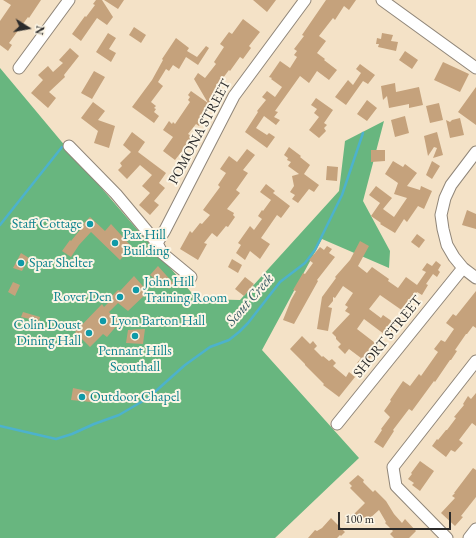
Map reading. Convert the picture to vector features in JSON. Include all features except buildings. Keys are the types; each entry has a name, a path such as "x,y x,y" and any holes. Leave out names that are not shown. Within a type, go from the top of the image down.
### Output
{"street":[{"path":"19,68 69,0"},
{"name":"POMONA STREET","path":"157,243 234,96 306,0"},
{"path":"382,0 476,68"},
{"path":"69,146 116,194 157,243 162,253 191,277"},
{"path":"476,152 451,185 445,198 441,215 442,229 447,245 463,268 476,278"},
{"name":"SHORT STREET","path":"337,424 463,268"},
{"path":"443,537 396,486 393,467 476,361"},
{"path":"469,538 476,530"}],"green space":[{"path":"0,68 197,299 240,300 339,191 345,141 384,121 363,201 390,251 389,268 322,239 262,350 359,458 275,538 0,538"}],"waterway":[{"name":"Scout Creek","path":"0,426 56,439 72,434 119,415 148,398 185,365 210,347 229,340 239,332 248,323 280,282 305,263 315,250 342,195 363,133"},
{"path":"0,225 62,147"}],"place":[{"name":"Staff Cottage","path":"90,224"},
{"name":"Pax Hill Building","path":"115,243"},
{"name":"Spar Shelter","path":"21,263"},
{"name":"John Hill Training Room","path":"136,290"},
{"name":"Rover Den","path":"120,297"},
{"name":"Lyon Barton Hall","path":"103,321"},
{"name":"Colin Doust Dining Hall","path":"89,333"},
{"name":"Pennant Hills Scouthall","path":"135,336"},
{"name":"Outdoor Chapel","path":"82,397"}]}
